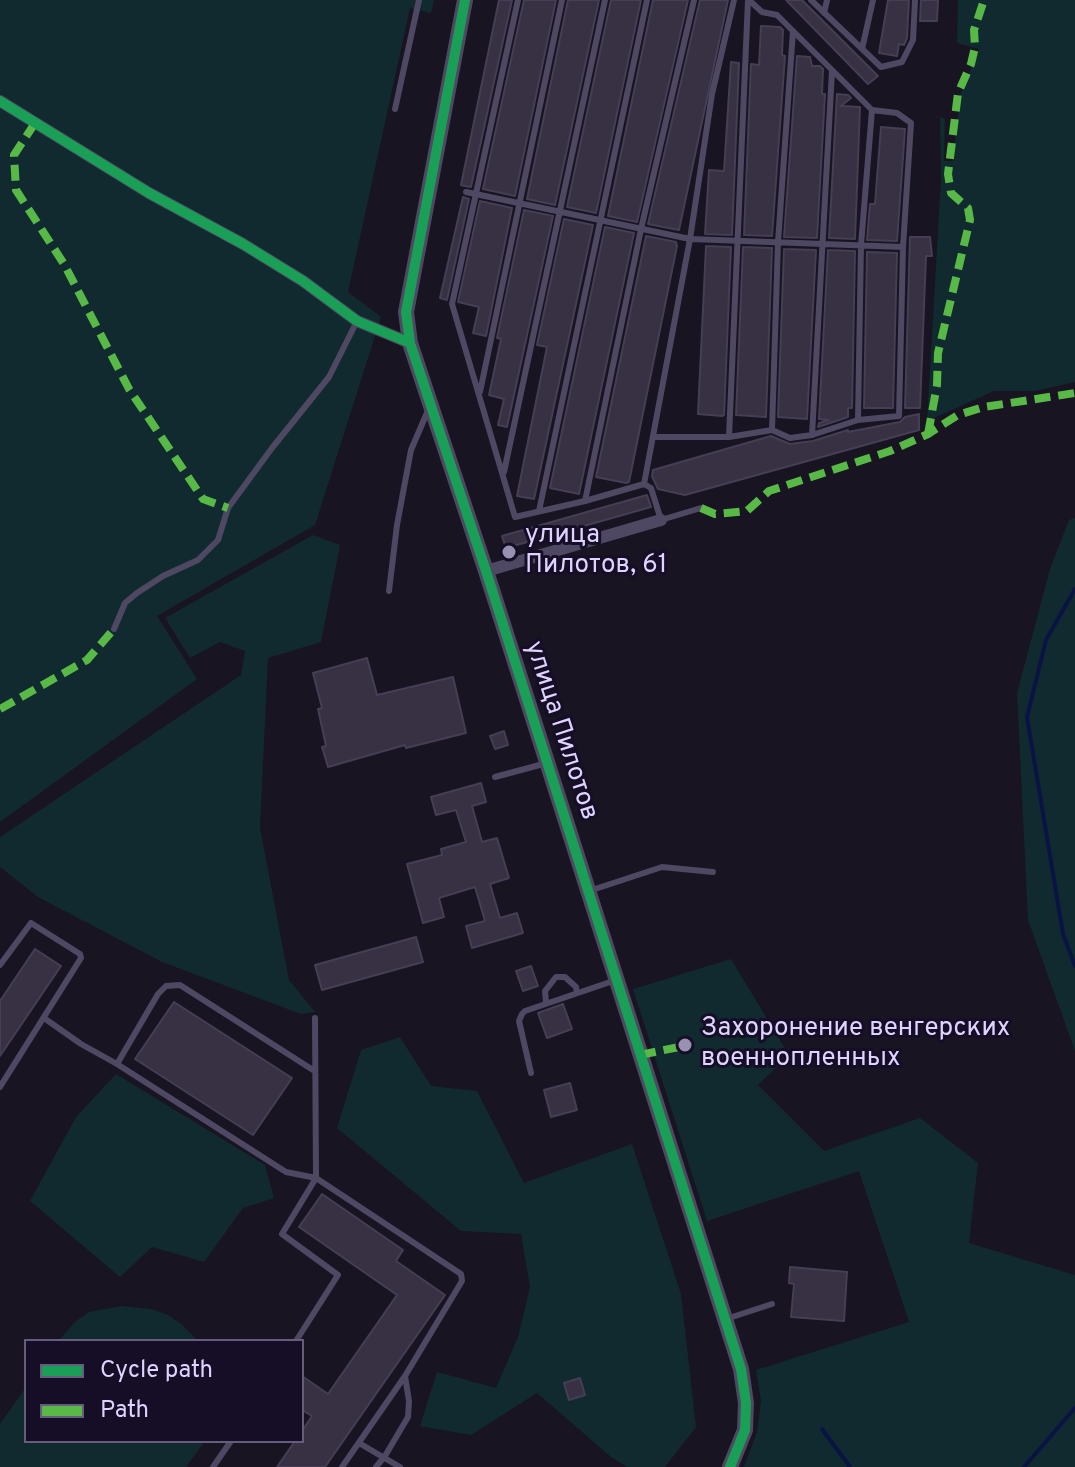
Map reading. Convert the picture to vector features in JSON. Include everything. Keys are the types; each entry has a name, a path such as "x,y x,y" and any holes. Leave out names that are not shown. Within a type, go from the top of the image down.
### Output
{"street":[{"name":"улица Пилотов","path":"465,0 406,312 410,343 741,1369 746,1403 745,1430 730,1467"},
{"path":"0,101 149,193 303,281 357,321 410,343"},
{"path":"486,571 661,520"}],"lane":[{"path":"395,109 419,0"},
{"path":"518,0 452,304 515,517 644,484 651,488 661,520 701,508"},
{"path":"479,394 562,0"},
{"path":"503,476 605,0"},
{"path":"539,511 647,0"},
{"path":"585,501 641,229 694,0"},
{"path":"644,484 690,239 712,94 734,0"},
{"path":"653,437 729,437 772,430 790,438 812,435 858,420 899,416 903,247 911,123 897,113 872,110 777,15 762,12 749,0"},
{"path":"729,437 749,0"},
{"path":"811,0 881,67 902,62 913,40 915,0"},
{"path":"824,13 827,0"},
{"path":"862,49 873,0"},
{"path":"772,430 778,242 793,31"},
{"path":"812,435 832,70"},
{"path":"858,420 861,245 872,110"},
{"path":"466,192 690,239 903,247"},
{"path":"114,629 125,603 163,576 198,560 218,540 228,508 329,377 357,321"},
{"path":"389,591 411,450 430,404"},
{"path":"495,777 547,763"},
{"path":"588,891 662,867 713,872"},
{"path":"0,965 31,923 80,954 81,961 0,1087"},
{"path":"546,1003 545,991 556,977 565,977 576,987 577,993"},
{"path":"531,1073 519,1021 525,1011 616,980"},
{"path":"117,1064 158,994 166,986 180,985 313,1070"},
{"path":"44,1018 286,1172 316,1178 461,1274 462,1281 405,1376 342,1467"},
{"path":"297,1339 338,1275 282,1234 316,1178 315,1018"},
{"path":"725,1319 772,1304"},
{"path":"376,1467 408,1417 405,1376"},
{"path":"213,1467 230,1443"},
{"path":"359,1443 400,1467"}],"green space":[{"path":"0,0 434,0 431,13 410,8 348,292 381,317 315,525 157,616 197,679 0,822"},
{"path":"958,0 1075,0 1075,382 1035,391 994,391 927,421 941,179 940,117 945,119 944,161 953,161 960,95 979,49 957,43"},
{"path":"1075,518 1075,1051 1028,920 1017,693 1050,569 1069,520"},
{"path":"313,535 340,545 321,642 268,658 260,828 289,980 315,1012 301,1014 162,962 38,897 0,867 0,837 241,675 245,651 220,642 190,658 165,618"},
{"path":"731,959 789,1055 758,1085 824,1151 920,1118 978,1163 969,1243 1075,1275 1075,1467 744,1467 757,1432 761,1401 756,1370 909,1322 859,1171 707,1221 633,989"},
{"path":"400,1037 431,1086 477,1091 524,1183 632,1144 681,1294 696,1427 665,1467 627,1467 611,1457 537,1393 471,1435 420,1426 437,1372 496,1388 518,1337 530,1287 521,1234 461,1231 337,1128 361,1050"},
{"path":"116,1074 265,1165 274,1198 243,1208 204,1262 152,1247 120,1277 30,1201 76,1117"},
{"path":"121,1306 151,1309 168,1315 196,1339 60,1339 89,1312"},
{"path":"24,1390 24,1443 204,1443 186,1467 0,1467 0,1424"}],"building":[{"path":"499,0 512,0 471,187 461,185"},
{"path":"524,0 556,0 515,196 483,189"},
{"path":"568,0 599,0 555,205 527,199"},
{"path":"611,0 641,0 596,213 567,207"},
{"path":"653,0 688,0 637,222 608,216"},
{"path":"700,0 728,0 679,230 648,224"},
{"path":"786,0 802,0 878,76 868,84"},
{"path":"888,0 909,0 907,38 904,45 899,44 897,56 879,53"},
{"path":"921,0 938,0 937,21 920,21"},
{"path":"761,26 780,27 783,30 782,55 785,56 772,236 744,235 751,64 759,65"},
{"path":"797,56 810,57 812,66 823,69 822,94 825,94 817,238 784,237"},
{"path":"731,62 739,63 732,235 705,234 709,170 724,171"},
{"path":"837,94 851,98 841,106 860,107 855,239 829,238"},
{"path":"881,127 905,129 897,241 867,240 870,204 875,204"},
{"path":"463,197 469,199 447,300 440,298"},
{"path":"480,201 512,208 486,336 473,333 479,307 458,302"},
{"path":"524,210 553,216 507,427 498,425 504,399 489,395 501,339 497,338"},
{"path":"564,219 593,225 534,499 517,496 547,347 537,345"},
{"path":"605,227 634,233 579,494 550,488"},
{"path":"646,236 676,242 677,246 629,482 626,483 596,477"},
{"path":"910,237 930,237 932,256 926,256 920,408 905,408"},
{"path":"706,246 731,247 722,416 698,414"},
{"path":"743,247 772,248 766,417 736,415"},
{"path":"784,249 816,250 807,419 778,417"},
{"path":"828,250 855,251 852,408 848,408 848,417 818,427 819,423 829,420 819,419"},
{"path":"867,252 897,253 893,408 864,408"},
{"path":"919,414 919,430 685,495 658,489 652,476 653,470 771,436 790,444 813,441 848,430 900,422 905,417"},
{"path":"647,495 651,507 506,548 502,536"},
{"path":"367,658 377,695 453,677 466,733 406,748 405,745 328,767 322,747 326,746 318,709 322,708 313,673"},
{"path":"504,731 508,745 495,749 490,736"},
{"path":"481,783 486,802 472,806 482,842 497,838 509,878 490,884 500,918 517,913 523,933 472,948 466,926 485,921 475,887 439,898 444,917 423,923 407,864 442,855 441,849 466,842 456,810 436,815 431,797"},
{"path":"416,937 423,962 322,990 315,965"},
{"path":"35,949 61,966 0,1056 0,1001"},
{"path":"531,966 538,986 523,991 516,971"},
{"path":"174,1002 292,1078 253,1135 135,1059"},
{"path":"563,1004 572,1029 547,1038 538,1013"},
{"path":"570,1083 577,1110 551,1117 544,1090"},
{"path":"322,1194 403,1250 396,1261 445,1295 325,1467 277,1467 294,1443 304,1443 304,1428 312,1416 304,1411 304,1377 328,1394 397,1295 299,1227"},
{"path":"790,1267 847,1272 844,1321 791,1317 794,1284 789,1283"},
{"path":"580,1378 585,1395 569,1400 564,1383"}],"waterway":[{"path":"1075,589 1046,640 1027,717 1063,934 1075,966"},
{"path":"1024,1467 1075,1408"},
{"path":"822,1429 850,1467"}],"marked path":[{"path":"928,434 937,385 938,353 970,220 968,208 951,193 948,174 958,93 971,64 975,47 974,30 984,0"},
{"path":"35,123 14,155 16,190 64,264 129,389 203,499 228,508"},
{"path":"701,508 715,514 747,511 769,491 890,451 928,434 958,415 984,407 1075,393"},
{"path":"0,709 87,660 114,629"},
{"path":"640,1055 684,1046"}],"cycle path":[{"path":"465,0 406,312 410,343 741,1369 746,1403 745,1430 730,1467"},
{"path":"0,101 149,193 243,244 303,281 357,321 410,343"}],"place":[{"name":"улица Пилотов, 61","path":"509,552"},
{"name":"Захоронение венгерских военнопленных","path":"685,1045"}]}
